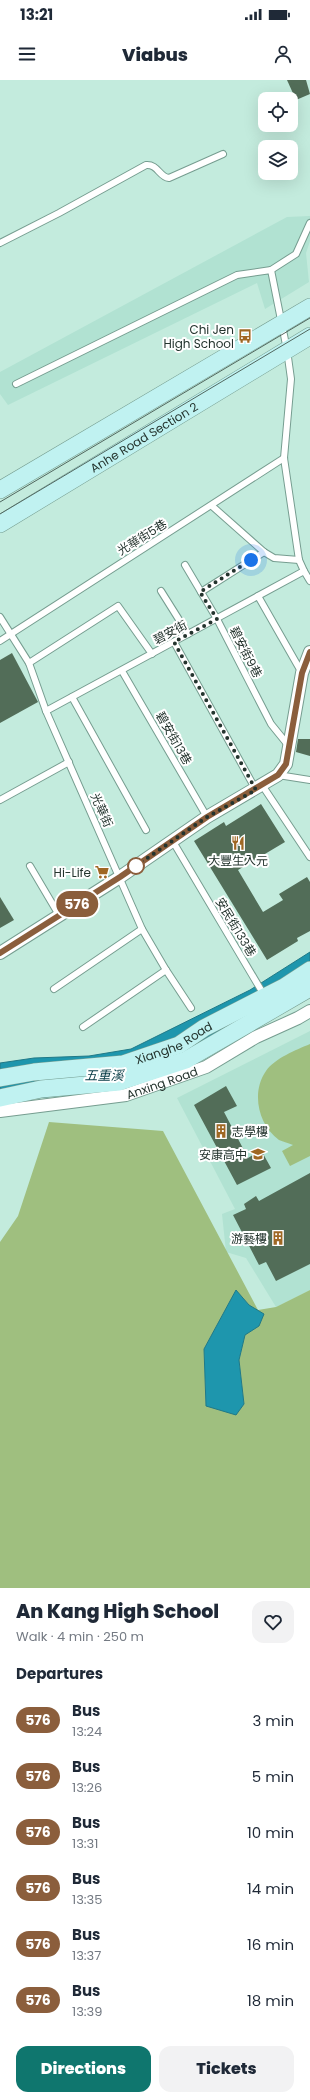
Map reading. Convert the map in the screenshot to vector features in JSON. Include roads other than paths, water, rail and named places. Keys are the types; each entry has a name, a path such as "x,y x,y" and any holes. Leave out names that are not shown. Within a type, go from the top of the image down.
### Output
{"main road":[{"path":"0,490 310,307"},
{"name":"Anhe Road Section 2","path":"0,524 310,336"},
{"name":"Xianghe Road","path":"0,1078 34,1072 123,1064 179,1045 204,1028 265,997 310,970"},
{"name":"Xianghe Road","path":"0,1098 41,1089 119,1082 186,1060 279,1018 310,988"}],"street":[{"path":"0,954 120,877 207,817 278,775 286,764 290,747 292,722 302,673 310,652"},
{"name":"Anxing Road","path":"0,1111 126,1095 206,1067 256,1037 279,1018 310,1011"}],"lane":[{"path":"0,244 146,165 154,166 162,176 169,178 223,154"},
{"path":"16,384 237,275 271,270 296,254 310,223"},
{"path":"271,270 287,350 291,379 284,458 299,560 310,581"},
{"name":"光華街5巷","path":"0,640 212,506 284,458"},
{"path":"212,506 264,552 274,558 299,560"},
{"path":"200,592 264,552"},
{"name":"碧安街9巷","path":"185,565 217,619 271,724 290,747"},
{"name":"碧安街","path":"46,711 304,571"},
{"path":"161,591 188,634"},
{"path":"258,596 302,673"},
{"path":"29,664 118,606 152,654"},
{"name":"光華街","path":"0,617 29,664 46,711 142,929 166,970 191,1008"},
{"path":"174,642 259,787 310,856"},
{"name":"碧安街13巷","path":"122,671 207,817"},
{"path":"72,696 146,830"},
{"path":"0,800 69,762"},
{"path":"278,775 310,780"},
{"name":"安民街133巷","path":"172,840 279,1018"},
{"path":"30,866 59,915"},
{"path":"54,989 142,929"},
{"path":"83,1027 166,970"}],"water":[{"name":"五重溪","path":"310,952 310,990 132,1091 102,1096 64,1095 0,1102 0,1063 34,1058 89,1056 131,1049 250,990"},
{"path":"236,1290 249,1305 264,1314 259,1326 245,1335 239,1360 244,1404 236,1415 206,1406 204,1349"}],"tram line":[{"path":"0,502 310,318"},
{"path":"0,514 310,329"}],"place":[{"name":"Chi Jen High School","path":"245,336"},
{"name":"大豐生入元","path":"238,843"},
{"name":"Hi-Life","path":"102,872"},
{"name":"志學樓","path":"221,1131"},
{"name":"安康高中","path":"258,1154"},
{"name":"游藝樓","path":"278,1238"}]}
